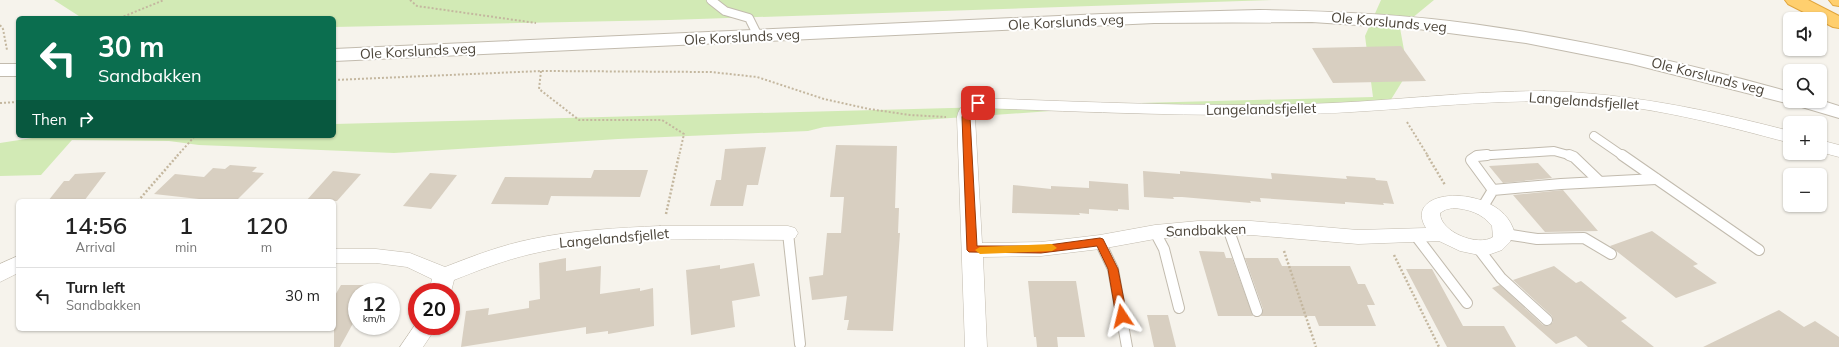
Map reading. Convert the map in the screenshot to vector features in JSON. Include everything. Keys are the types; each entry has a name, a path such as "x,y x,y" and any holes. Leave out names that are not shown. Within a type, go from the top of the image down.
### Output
{"highway":[{"path":"1794,0 1839,23"}],"street":[{"name":"Ole Korslunds veg","path":"336,55 1258,15 1365,19 1468,29 1569,44 1683,69 1783,96"},
{"path":"0,70 16,70"},
{"name":"Langelandsfjellet","path":"966,117 967,110 978,103 1203,110 1307,109 1397,105 1505,96 1546,96 1603,100 1683,111 1783,135"},
{"path":"1826,108 1839,112"},
{"path":"966,117 976,347"},
{"path":"1827,148 1839,151"},
{"path":"1453,201 1472,204 1482,208 1499,220 1504,227 1505,234 1497,245 1478,248 1465,246 1441,234 1434,226 1430,218 1431,211 1435,206 1453,201"},
{"name":"Sandbakken","path":"972,250 1041,249 1100,242 1155,232 1228,228 1277,230 1358,237 1441,234"},
{"name":"Langelandsfjellet","path":"336,256 376,256 410,260 442,283 489,258 533,246 584,238 662,233 788,233"},
{"path":"0,274 16,264"},
{"path":"411,347 420,335"}],"lane":[{"path":"711,0 725,11 749,18 758,36"},
{"path":"1594,136 1759,250"},
{"path":"1493,190 1471,160 1478,156 1554,152 1574,157 1599,182"},
{"path":"1493,190 1656,179"},
{"path":"1482,208 1493,190"},
{"path":"1228,228 1257,311"},
{"path":"1155,232 1164,249 1179,308"},
{"path":"788,233 800,344"},
{"path":"1505,234 1537,239 1584,238 1611,254"},
{"path":"1416,236 1466,303"},
{"path":"1100,242 1113,269 1127,347"},
{"path":"1478,248 1490,268 1547,320"}],"path":[{"path":"125,16 164,0"},
{"path":"410,0 417,6 536,23"},
{"path":"0,25 3,29 6,50"},
{"path":"541,71 539,89 579,120 662,120 684,134 662,233"},
{"path":"336,80 541,71 698,71 733,73 756,77 824,99 869,109 910,115 966,117"},
{"path":"0,103 16,102"},
{"path":"1407,122 1453,201"},
{"path":"140,199 193,138"},
{"path":"1277,230 1316,347"},
{"path":"1384,237 1439,347"}],"green space":[{"path":"54,0 1272,0 669,20 336,27 336,16 79,16"},
{"path":"1381,0 1434,0 1400,28 1408,72 1387,106 1108,107 824,127 808,131 618,139 394,153 199,145 169,141 72,140 41,175 0,176 0,143 32,138 336,138 336,124 1373,97 1365,36"}],"building":[{"path":"1401,46 1426,81 1333,83 1312,48"},
{"path":"836,145 897,146 895,208 899,208 898,233 900,233 893,331 847,330 849,320 844,320 847,296 812,300 809,277 823,275 827,233 841,233 844,197 830,197"},
{"path":"766,147 758,185 747,185 743,206 710,206 716,180 721,180 725,149"},
{"path":"1538,163 1552,178 1503,183 1489,166"},
{"path":"230,165 257,167 252,172 264,173 238,199 199,199 154,194 175,174 204,177 213,168 225,169"},
{"path":"594,170 648,170 640,197 551,196 548,205 491,204 505,177 591,178"},
{"path":"333,171 361,174 337,201 336,199 308,199"},
{"path":"1143,171 1180,174 1180,171 1272,179 1271,173 1347,179 1346,176 1375,178 1376,180 1387,181 1394,204 1383,203 1384,205 1345,202 1345,204 1260,198 1261,202 1250,201 1251,203 1182,197 1173,197 1174,199 1144,197"},
{"path":"106,172 86,199 50,199 64,181 69,181 75,174"},
{"path":"430,173 457,175 431,209 403,206"},
{"path":"1089,181 1128,184 1129,210 1118,209 1118,211 1089,209 1089,214 1079,213 1080,215 1012,213 1013,185 1051,189 1051,186 1089,188"},
{"path":"1563,190 1598,231 1545,232 1513,195"},
{"path":"1652,231 1698,264 1693,266 1717,283 1676,298 1610,246"},
{"path":"1199,251 1224,252 1226,258 1232,258 1253,316 1218,316"},
{"path":"566,258 566,271 601,266 600,294 640,288 640,291 653,288 654,326 608,334 608,331 586,334 586,327 461,347 466,311 489,308 488,315 529,308 529,301 540,299 539,263"},
{"path":"1245,258 1278,258 1282,266 1350,266 1358,284 1365,284 1375,305 1367,305 1376,326 1319,326 1315,316 1261,316 1263,309"},
{"path":"754,263 760,296 732,301 735,327 691,335 686,270 720,265 720,269"},
{"path":"1554,266 1576,283 1581,281 1627,318 1621,321 1654,347 1588,347 1576,336 1556,344 1492,288 1500,285 1543,325 1549,326 1553,322 1552,316 1513,280"},
{"path":"1406,269 1432,269 1463,326 1504,326 1516,347 1447,347"},
{"path":"1028,281 1076,281 1085,337 1057,337 1058,347 1037,347 1036,337 1034,337"},
{"path":"341,285 348,285 348,332 340,347 334,347 334,331 336,331 336,294"},
{"path":"1779,310 1804,327 1815,321 1839,337 1839,347 1703,347"},
{"path":"1147,315 1168,315 1176,347 1154,347"}],"slow traffic":[{"path":"980,250 991,251 1052,248"}],"route":[{"path":"978,103 967,110 966,117 972,250 991,251 1041,249 1100,242 1113,269 1122,316"}]}
